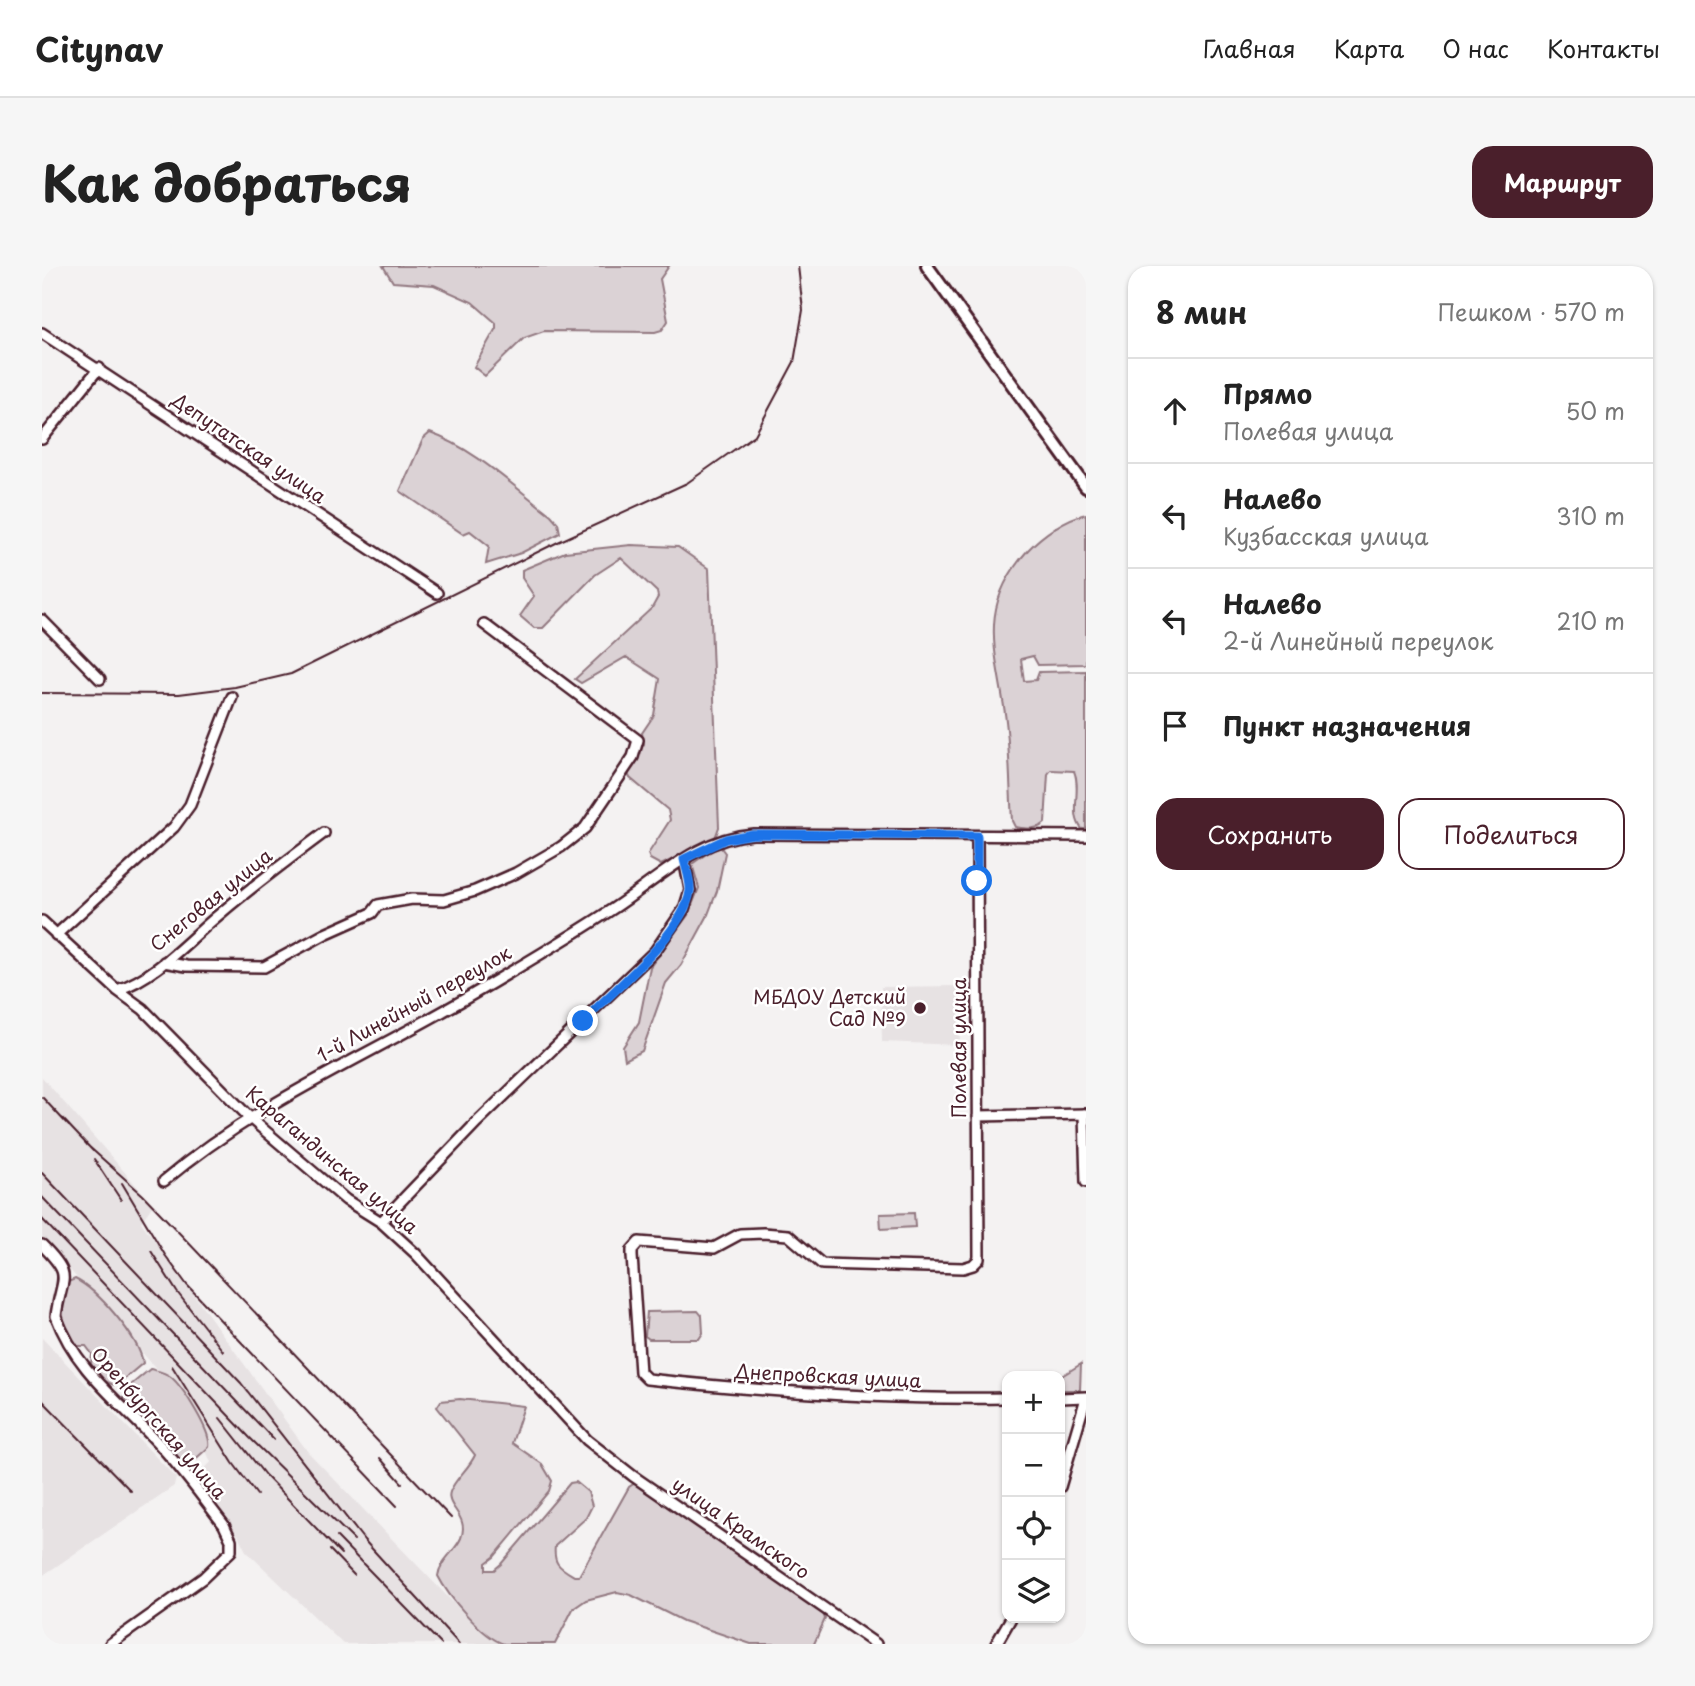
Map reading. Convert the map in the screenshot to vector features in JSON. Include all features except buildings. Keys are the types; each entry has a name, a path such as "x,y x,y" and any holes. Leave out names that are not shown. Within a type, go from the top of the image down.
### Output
{"main road":[{"path":"928,266 1086,487"}],"street":[{"name":"Депутатская улица","path":"42,333 438,593"},
{"path":"42,439 99,369"},
{"path":"42,620 100,679"},
{"path":"164,962 186,966 264,967 325,933 372,913 378,905 396,901 444,900 485,887 516,873 575,837 595,814 638,747 638,740 484,624"},
{"path":"56,935 174,827 190,805 232,697"},
{"name":"Снеговая улица","path":"117,990 128,986 164,962 262,880 324,833"},
{"name":"1-й Линейный переулок","path":"164,1181 200,1151 250,1118 352,1058 456,1004 616,907 684,859 737,835 1086,836"},
{"name":"Полевая улица","path":"647,1380 640,1372 634,1300 632,1250 639,1242 715,1248 740,1234 789,1235 822,1264 963,1268 974,1265 979,1259 977,836"},
{"path":"381,1222 477,1122 655,951 684,909 690,890 684,859"},
{"name":"Карагандинская улица","path":"42,921 117,990 143,1009 250,1118 346,1200 381,1222 449,1287 587,1440"},
{"path":"978,1116 1085,1114 1086,1182"},
{"name":"Оренбургская улица","path":"42,1245 66,1278 56,1316 72,1350 85,1369 158,1442 224,1525 231,1540 231,1551 195,1584 110,1644"},
{"name":"Днепровская улица","path":"647,1380 814,1395 1002,1398"},
{"path":"1065,1398 1086,1397 1065,1470"},
{"name":"улица Крамского","path":"587,1440 633,1476 876,1644"},
{"path":"996,1644 1008,1623"}],"shaded area":[{"path":"383,266 669,266 660,279 668,321 662,330 655,332 544,331 524,338 485,376 474,367 496,328 496,323 472,302 434,285 393,282"},
{"path":"430,433 462,448 493,469 551,515 558,523 560,533 521,553 486,564 489,546 470,531 463,534 400,491 423,439"},
{"path":"1086,514 1086,664 1038,665 1033,656 1021,659 1024,681 1036,680 1039,672 1086,671 1086,829 1082,829 1076,816 1077,786 1074,771 1051,770 1048,774 1045,823 1035,828 1015,827 1012,821 1007,730 994,636 995,615 1000,594 1028,550 1055,528"},
{"path":"631,545 678,547 709,569 719,827 715,838 661,865 650,859 648,854 670,820 668,810 630,778 627,772 644,744 642,733 654,715 660,679 626,657 581,683 575,679 652,608 658,597 657,592 621,558 595,575 543,628 534,628 520,616 534,596 522,578 522,570 565,552"},
{"path":"719,845 725,853 717,891 707,917 681,965 666,983 642,1051 625,1060 623,1047 639,1022 650,967 688,915 699,888 692,864"},
{"name":"МБДОУ Детский Сад №9","path":"959,986 960,1045 882,1042 881,987"},
{"path":"42,1077 153,1205 141,1222 308,1452 474,1624 500,1644 343,1644 246,1551 238,1535 194,1480 211,1462 181,1397 42,1238"},
{"path":"914,1213 915,1227 881,1229 880,1214"},
{"path":"75,1279 106,1304 126,1328 140,1353 143,1363 117,1385 108,1383 99,1375 91,1364 92,1354 86,1346 76,1346 64,1321 62,1308 65,1292 68,1282"},
{"path":"698,1311 702,1316 703,1333 699,1339 649,1339 645,1336 647,1312"},
{"path":"42,1338 176,1478 174,1486 42,1576"},
{"path":"1081,1364 1080,1390 1065,1390 1065,1374"},
{"path":"150,1369 166,1374 176,1382 196,1410 206,1432 209,1447 191,1463 181,1462 124,1399 126,1389"},
{"path":"460,1399 524,1406 512,1443 542,1464 552,1481 549,1491 486,1563 486,1570 494,1570 501,1564 570,1483 576,1482 588,1492 592,1506 586,1518 555,1546 555,1552 556,1561 561,1567 574,1576 579,1576 629,1487 635,1483 823,1613 825,1619 814,1644 751,1644 683,1621 631,1595 617,1592 586,1600 573,1609 555,1644 504,1644 495,1640 466,1615 438,1576 463,1530 449,1497 450,1492 475,1455 437,1407 441,1401"}],"railway":[{"path":"42,693 179,694 235,687 291,674 558,542 687,483 755,435 794,362 803,310 798,266"},
{"path":"42,1097 69,1126"},
{"path":"62,1118 93,1151"},
{"path":"87,1145 143,1195 451,1518"},
{"path":"94,1159 121,1200"},
{"path":"42,1173 241,1383 364,1540 459,1644"},
{"path":"122,1183 165,1255 187,1285 397,1506"},
{"path":"42,1197 274,1440"},
{"path":"42,1219 250,1438 354,1540"},
{"path":"151,1251 177,1292 223,1351"},
{"path":"172,1366 233,1463 257,1495"},
{"path":"42,1400 131,1491"},
{"path":"220,1418 265,1475 341,1554"},
{"path":"380,1458 402,1483"},
{"path":"337,1537 441,1644"},
{"path":"330,1550 354,1575"}],"place":[{"name":"МБДОУ Детский Сад №9","path":"920,1008"}],"route":[{"path":"583,1021 655,951 684,909 690,890 684,859 737,835 977,836 977,881"}]}
